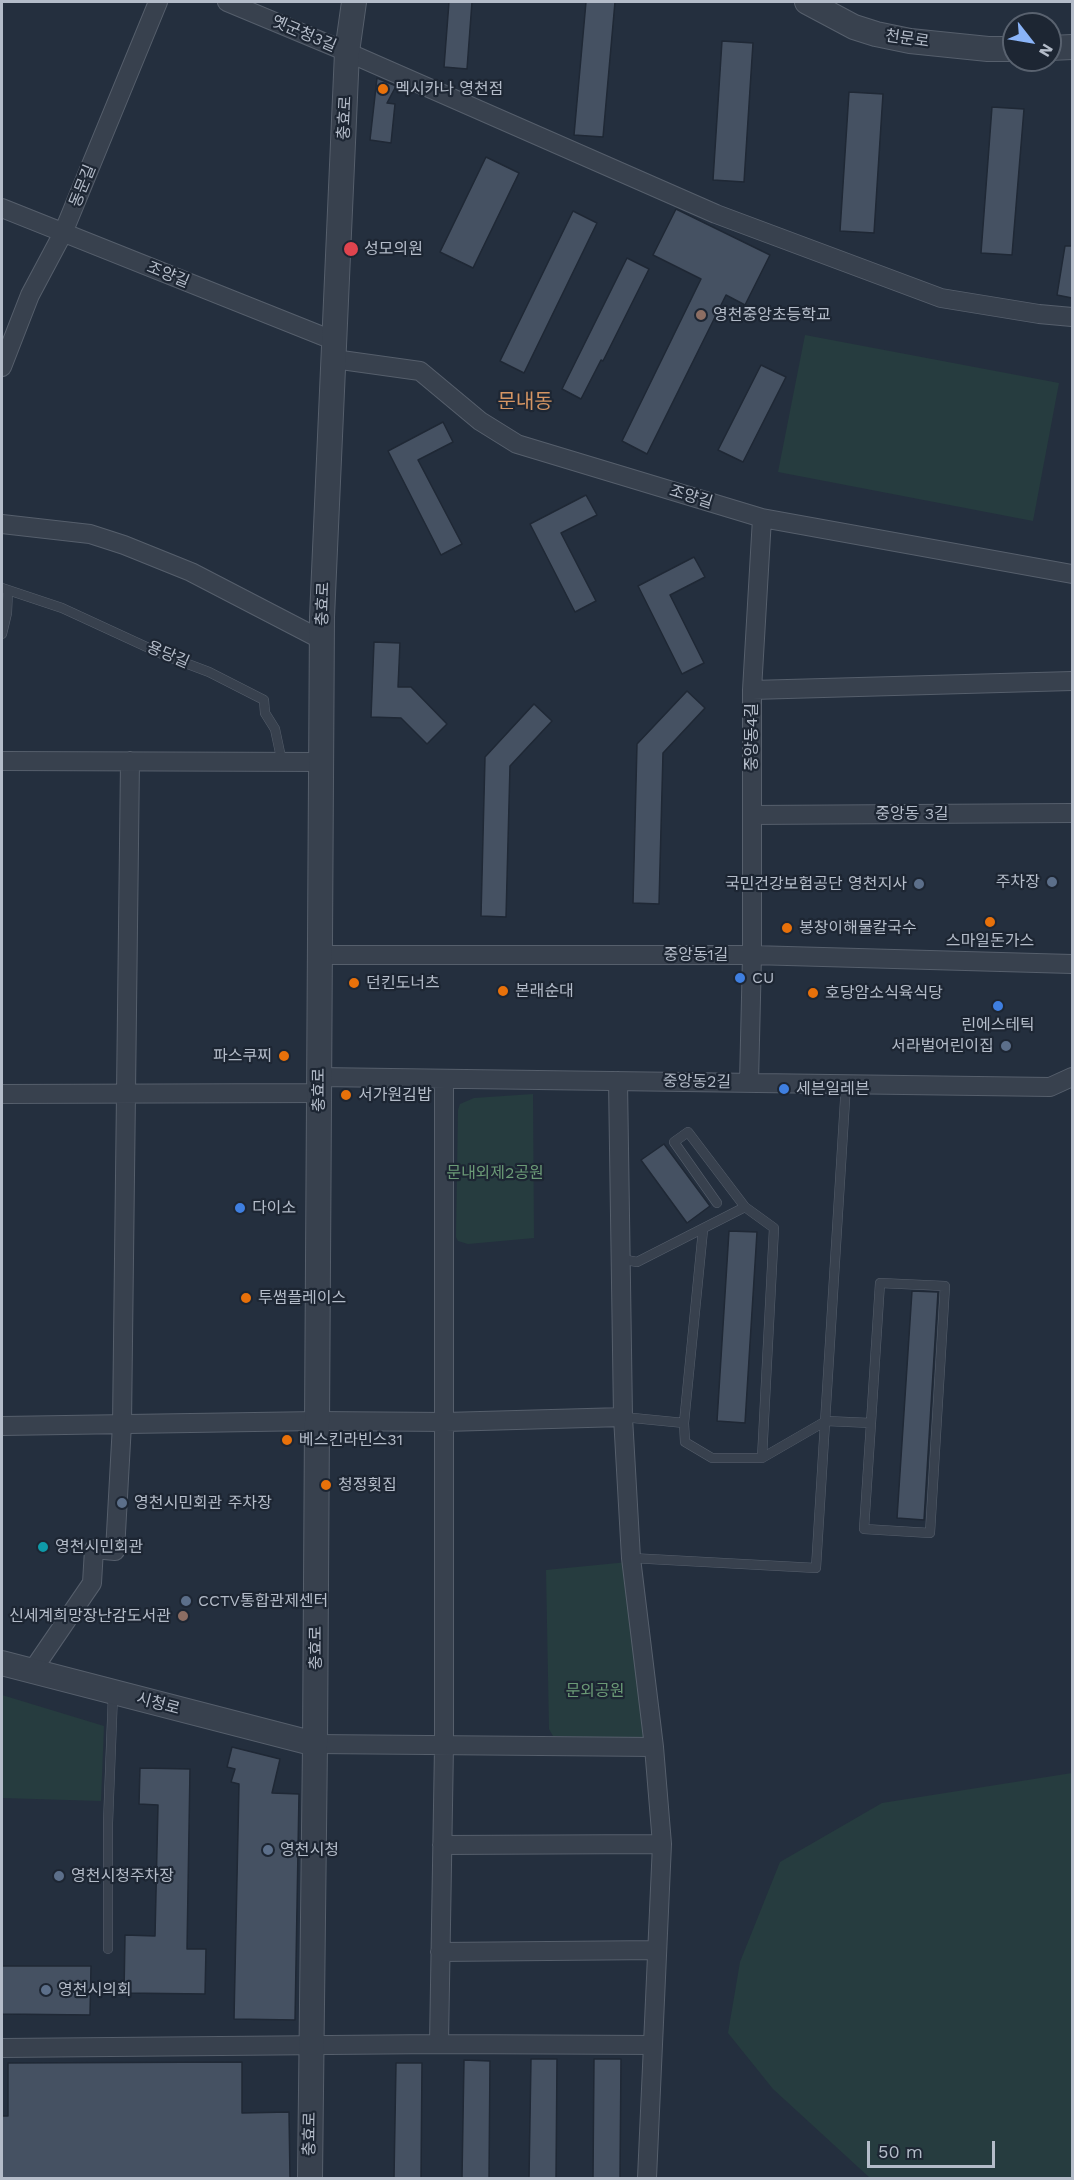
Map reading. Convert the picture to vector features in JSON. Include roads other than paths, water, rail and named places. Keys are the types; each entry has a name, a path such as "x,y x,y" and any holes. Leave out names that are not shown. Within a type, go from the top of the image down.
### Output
{"street":[{"name":"동문길","path":"2,367 30,295 63,233 158,2"},
{"name":"옛군청3길","path":"227,2 348,52 716,214 941,298 1072,317"},
{"name":"충효로","path":"310,2178 322,640 348,52 354,2"},
{"name":"천문로","path":"807,2 854,27 876,34 910,41 1002,49"},
{"name":"조양길","path":"2,208 334,350 420,371 480,421 517,444 762,518 1072,574"},
{"name":"중앙동4길","path":"749,1083 752,955 752,690 762,518"},
{"path":"2,524 90,534 124,545 191,572 322,640"},
{"path":"752,690 1072,681"},
{"path":"2,760 321,762"},
{"path":"32,1671 92,1583 94,1549 115,1551 122,1424 130,761"},
{"name":"중앙동 3길","path":"752,815 1072,813"},
{"name":"중앙동1길","path":"320,955 752,955 1072,964"},
{"name":"중앙동2길","path":"2,1094 126,1093 444,1079 1050,1087 1072,1077"},
{"path":"438,2044 444,1746 444,1079"},
{"path":"618,1081 623,1418 631,1558 654,1747 662,1844 647,2178"},
{"path":"2,1426 623,1418"},
{"name":"시청로","path":"2,1663 315,1744"},
{"path":"315,1744 654,1747"},
{"path":"442,1845 662,1844"},
{"path":"440,1952 657,1950"},
{"path":"2,2048 311,2044 653,2045"}],"lane":[{"name":"용당길","path":"2,634 7,614 5,589 62,608 164,655 209,672 264,700 265,713 275,729 282,762"},
{"path":"631,1558 816,1568 846,1084"},
{"path":"717,1203 674,1142 688,1132 745,1207 774,1228 762,1458"},
{"path":"621,1259 637,1262 745,1207"},
{"path":"703,1230 684,1423 685,1442 712,1458 762,1458 825,1421 871,1423"},
{"path":"880,1283 945,1286 930,1533 864,1529 871,1423 880,1283"},
{"path":"623,1418 684,1423"},
{"path":"108,1949 108,1823 113,1692"}],"place":[{"name":"멕시카나 영천점","path":"383,89"},
{"name":"성모의원","path":"351,249"},
{"name":"영천중앙초등학교","path":"701,315"},
{"name":"주차장","path":"1052,882"},
{"name":"국민건강보험공단 영천지사","path":"919,884"},
{"name":"스마일돈가스","path":"990,922"},
{"name":"봉창이해물칼국수","path":"787,928"},
{"name":"CU","path":"740,978"},
{"name":"던킨도너츠","path":"354,983"},
{"name":"본래순대","path":"503,991"},
{"name":"호당암소식육식당","path":"813,993"},
{"name":"린에스테틱","path":"998,1006"},
{"name":"서라벌어린이집","path":"1006,1046"},
{"name":"파스쿠찌","path":"284,1056"},
{"name":"세븐일레븐","path":"784,1089"},
{"name":"서가원김밥","path":"346,1095"},
{"name":"다이소","path":"240,1208"},
{"name":"투썸플레이스","path":"246,1298"},
{"name":"베스킨라빈스31","path":"287,1440"},
{"name":"청정횟집","path":"326,1485"},
{"name":"영천시민회관 주차장","path":"122,1503"},
{"name":"영천시민회관","path":"43,1547"},
{"name":"CCTV통합관제센터","path":"186,1601"},
{"name":"신세계희망장난감도서관","path":"183,1616"},
{"name":"영천시청","path":"268,1850"},
{"name":"영천시청주차장","path":"59,1876"},
{"name":"영천시의회","path":"46,1990"}],"district":[{"name":"문내동","path":"525,402"}],"park label":[{"name":"문내외제2공원","path":"495,1173"},
{"name":"문외공원","path":"595,1691"}]}
